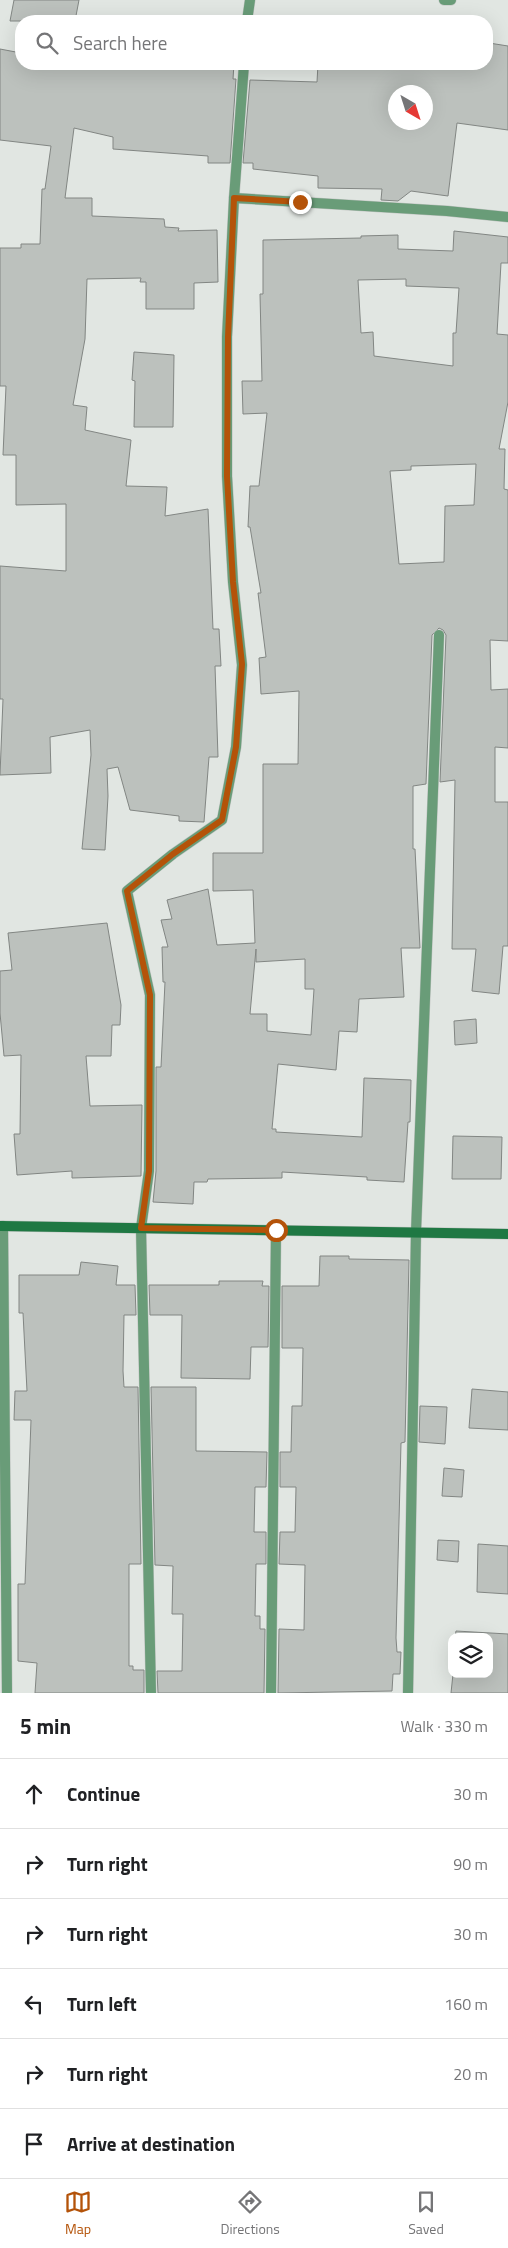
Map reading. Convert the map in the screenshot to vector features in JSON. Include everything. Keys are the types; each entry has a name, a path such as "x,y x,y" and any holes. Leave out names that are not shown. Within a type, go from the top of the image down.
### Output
{"main road":[{"path":"1,1226 508,1234"}],"street":[{"path":"248,15 250,0"},
{"path":"444,0 451,0"},
{"path":"151,1693 141,1228 149,1171 150,995 127,891 173,854 222,820 236,747 242,664 233,582 227,476 228,337 234,198 244,70"},
{"path":"234,198 447,211 508,217"},
{"path":"408,1693 416,1232 439,635"},
{"path":"1,1226 7,1693"},
{"path":"271,1693 276,1230"}],"building":[{"path":"14,0 79,0 76,15 15,15 15,21 10,21"},
{"path":"493,44 508,46 508,130 457,123 448,196 411,191 398,201 381,200 382,189 318,188 318,176 253,169 253,163 243,163 250,80 317,82 318,70 493,70"},
{"path":"0,49 15,52 15,70 234,70 233,79 236,79 230,163 208,163 208,156 113,149 113,137 74,128 65,198 92,198 92,216 164,219 165,227 179,228 178,231 217,230 218,282 194,283 194,309 146,309 146,282 140,282 141,278 87,279 85,339 73,405 87,407 85,430 131,440 126,486 167,487 165,516 208,509 213,629 219,629 221,666 215,666 218,757 209,757 204,822 179,821 179,816 130,810 118,767 107,769 108,796 105,850 82,849 91,755 90,730 50,737 51,773 0,775 3,699 0,699 0,566 66,571 66,504 16,505 16,455 3,455 6,386 0,386 0,248 21,248 21,244 40,244 42,189 45,189 51,146 0,140"},
{"path":"454,231 508,237 508,263 501,263 497,334 508,335 508,402 499,449 505,449 504,489 508,490 508,641 490,640 491,690 508,689 508,748 495,747 495,802 508,802 508,946 503,946 499,994 472,991 476,949 452,949 455,780 440,782 446,635 439,628 432,635 426,784 413,786 413,849 415,849 420,948 401,948 404,997 359,999 357,1032 339,1031 336,1070 278,1064 272,1129 276,1129 276,1132 362,1137 364,1078 411,1080 410,1122 408,1122 404,1182 367,1180 367,1177 282,1172 282,1178 208,1179 207,1182 194,1182 193,1204 153,1202 156,1171 156,1067 161,1067 165,982 163,982 162,947 168,947 161,920 172,919 167,900 208,889 217,945 255,943 253,890 213,891 213,853 263,853 263,764 298,764 299,691 261,694 259,658 266,657 258,593 261,593 250,527 248,527 250,486 259,486 267,413 243,414 242,381 262,381 260,294 263,294 263,240 361,238 361,236 398,235 398,249 453,251","holes":["406,279 406,286 459,288 456,333 453,333 453,366 374,356 373,332 361,333 358,280","476,464 474,505 445,506 444,562 399,564 390,471 411,470 411,466","256,949 256,962 305,959 305,989 314,989 311,1035 267,1031 267,1014 250,1014"]},
{"path":"134,352 174,355 173,427 134,427 135,381 132,380"},
{"path":"107,923 121,1005 120,1025 112,1025 111,1056 86,1056 90,1106 142,1105 141,1176 72,1178 72,1171 17,1175 14,1134 20,1134 21,1055 4,1056 0,1013 0,971 12,970 8,933"},
{"path":"476,1019 477,1043 455,1045 454,1021"},
{"path":"453,1136 502,1137 501,1179 452,1179"},
{"path":"320,1256 349,1256 349,1259 409,1260 405,1442 401,1443 396,1638 397,1652 401,1652 400,1674 393,1674 392,1691 278,1693 279,1629 304,1630 305,1565 279,1564 280,1532 295,1532 296,1487 280,1487 280,1452 291,1452 292,1406 302,1406 303,1348 282,1348 282,1286 319,1286"},
{"path":"81,1262 118,1266 116,1285 135,1285 136,1315 124,1315 123,1371 124,1387 138,1387 141,1564 129,1564 129,1666 133,1666 133,1670 144,1670 144,1693 35,1693 37,1663 18,1661 18,1584 25,1584 31,1420 14,1420 15,1391 27,1391 23,1313 19,1313 19,1275 79,1275"},
{"path":"219,1281 263,1281 262,1286 269,1286 268,1347 251,1347 250,1379 181,1378 182,1315 150,1315 149,1285 219,1285"},
{"path":"151,1387 196,1387 196,1451 267,1452 266,1487 255,1487 254,1532 266,1532 266,1564 256,1564 255,1616 260,1616 260,1629 265,1629 264,1693 158,1693 157,1671 182,1671 183,1614 172,1614 173,1566 155,1565"},
{"path":"472,1389 508,1392 508,1430 469,1428"},
{"path":"420,1406 447,1407 445,1444 419,1442"},
{"path":"444,1468 464,1470 462,1497 442,1496"},
{"path":"438,1540 459,1541 458,1562 437,1560"},
{"path":"478,1544 508,1546 508,1594 477,1592"},
{"path":"456,1631 491,1633 456,1633"},
{"path":"493,1633 508,1634 508,1693 451,1693 453,1678 493,1678"}],"route":[{"path":"276,1230 141,1228 149,1171 150,995 127,891 173,854 222,820 236,747 242,664 233,582 227,476 228,337 234,198 300,202"}]}
